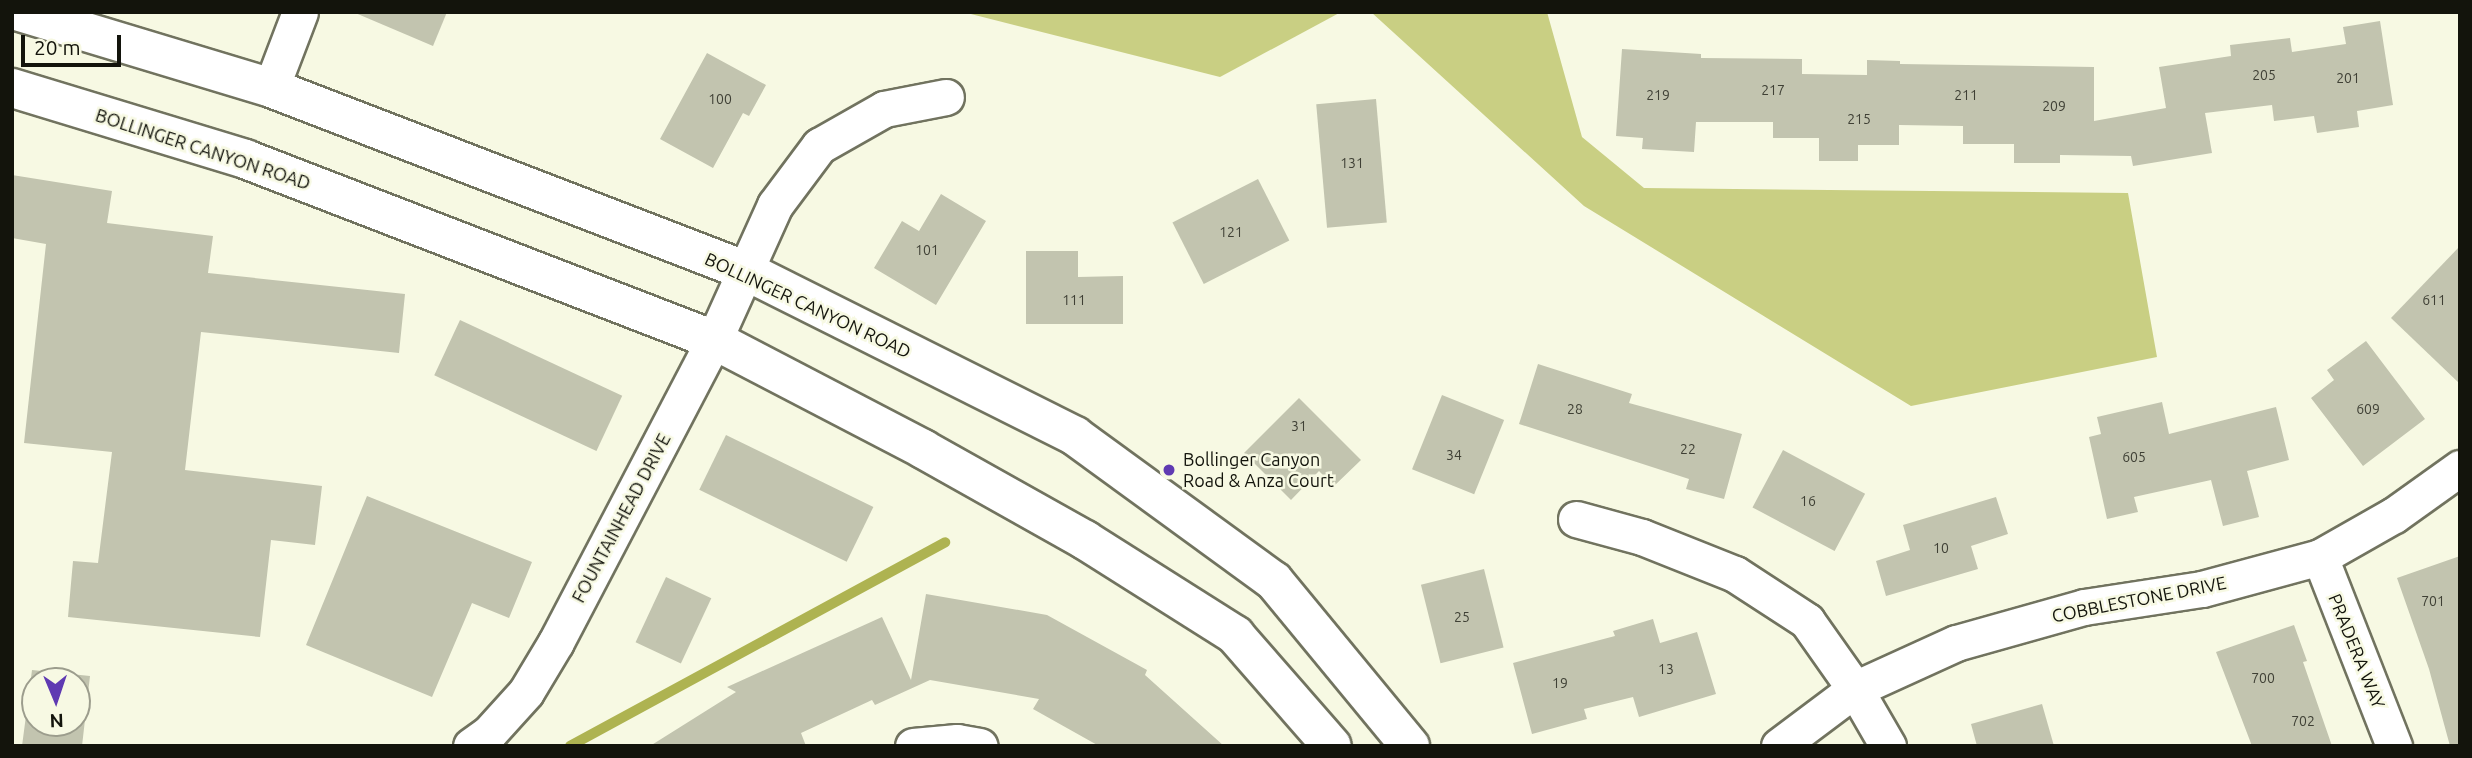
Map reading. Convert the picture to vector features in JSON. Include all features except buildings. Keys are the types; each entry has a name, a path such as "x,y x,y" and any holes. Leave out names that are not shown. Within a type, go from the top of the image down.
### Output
{"main road":[{"name":"BOLLINGER CANYON ROAD","path":"20,12 271,88 744,270 1075,436 1274,581 1410,746"},
{"name":"BOLLINGER CANYON ROAD","path":"12,88 246,159 714,340 923,449 1085,540 1235,635 1332,746"}],"street":[{"path":"271,88 300,12"},
{"name":"FOUNTAINHEAD DRIVE","path":"471,746 489,733 526,692 556,642 714,340 775,205 819,146 884,109 946,97"},
{"name":"COBBLESTONE DRIVE","path":"1779,746 1855,689 1969,639 2084,607 2202,589 2320,557 2394,515 2460,468"},
{"path":"1576,519 1642,537 1735,574 1807,621 1855,689 1888,746"},
{"name":"PRADERA WAY","path":"2320,557 2395,746"},
{"path":"912,746 957,742 980,746"}],"green space":[{"path":"963,12 1341,12 1220,77"},
{"path":"1371,12 1547,12 1582,137 1644,188 2128,193 2157,357 1911,406 1584,206"}],"waterway":[{"path":"570,746 945,542"}],"place":[{"name":"Bollinger Canyon Road & Anza Court","path":"1169,470"}]}
